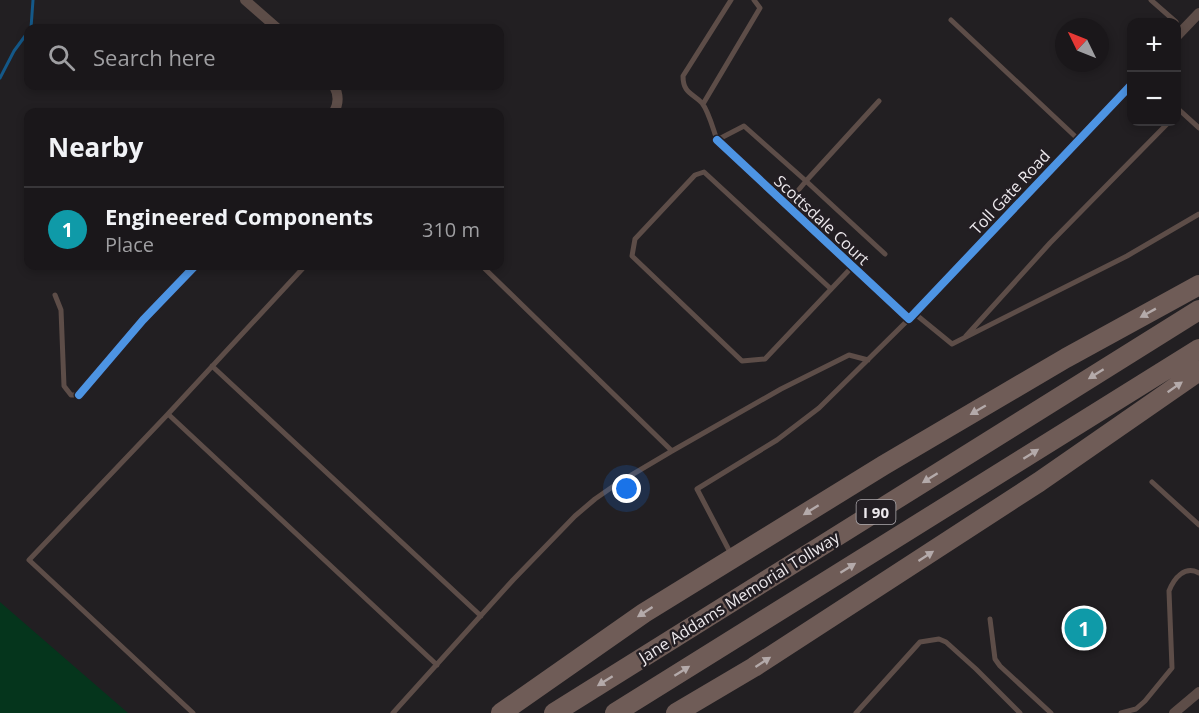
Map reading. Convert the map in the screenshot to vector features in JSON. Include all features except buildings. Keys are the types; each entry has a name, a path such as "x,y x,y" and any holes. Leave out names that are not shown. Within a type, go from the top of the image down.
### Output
{"highway":[{"path":"501,713 644,613 884,465 1199,285"},
{"name":"Jane Addams Memorial Tollway","path":"554,713 1199,310"},
{"name":"Jane Addams Memorial Tollway","path":"615,713 1199,349"},
{"path":"676,713 754,667 1039,482 1199,371"}],"street":[{"path":"245,0 272,24"},
{"path":"1181,26 1199,13"},
{"name":"Toll Gate Road","path":"911,316 1127,88"},
{"path":"336,90 336,108"},
{"name":"Scottsdale Court","path":"717,140 852,267 911,316"},
{"path":"79,395 143,320 191,270"},
{"path":"1174,713 1199,692"}],"lane":[{"path":"731,0 683,76 686,92 703,104 717,140 744,126 885,255"},
{"path":"703,104 760,8 754,0"},
{"path":"1151,0 1168,18"},
{"path":"951,20 1079,140"},
{"path":"786,204 879,100"},
{"path":"1181,113 1199,128"},
{"path":"964,338 1050,243 1166,126"},
{"path":"831,290 704,172 695,175 636,239 632,256 742,362 765,359 831,290 852,267"},
{"path":"911,316 952,344 1127,256 1199,214"},
{"path":"193,713 29,560 301,270"},
{"path":"486,270 672,451"},
{"path":"55,295 61,310 64,386 71,395 79,395"},
{"name":"Toll Gate Road","path":"733,558 697,489 786,434 819,408 911,316"},
{"path":"393,713 575,516 618,483 781,389 849,355 868,360"},
{"path":"212,366 481,616"},
{"path":"168,414 437,665"},
{"path":"1152,482 1199,525"},
{"path":"1121,713 1138,711 1172,668 1169,591 1172,583 1187,570 1199,573"},
{"path":"990,619 995,659 1051,713"},
{"path":"856,713 920,642 939,639 946,642 976,669 1020,713"}],"green space":[{"path":"0,602 128,713 0,713"}],"waterway":[{"path":"31,24 33,0"},
{"path":"0,78 24,37"}],"cycle path":[{"path":"717,140 909,319 1127,89"},
{"path":"79,395 143,320 191,270"}],"place":[{"name":"Engineered Components","path":"1084,628"}]}
